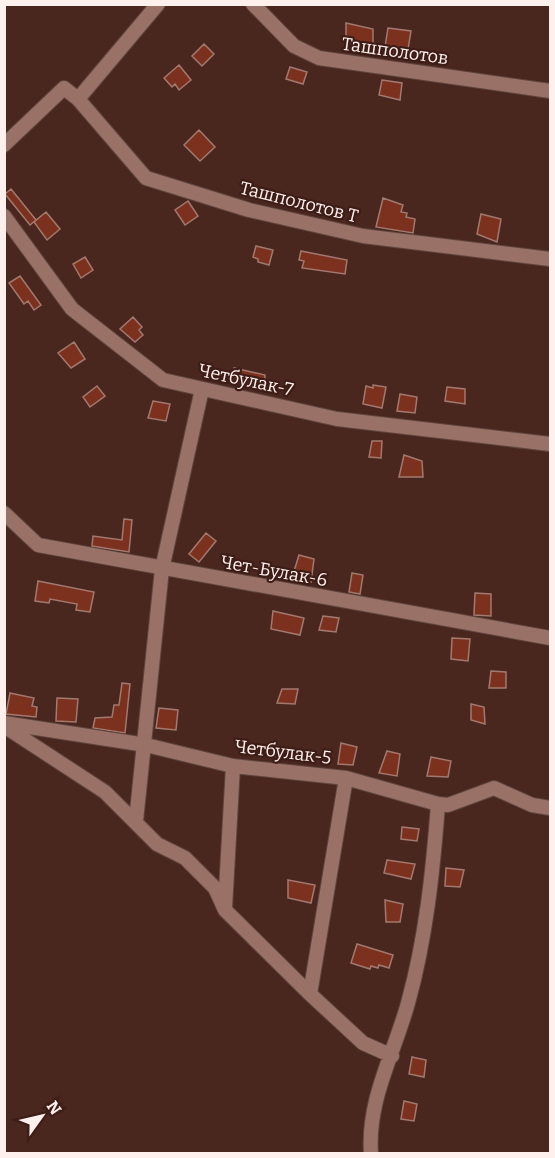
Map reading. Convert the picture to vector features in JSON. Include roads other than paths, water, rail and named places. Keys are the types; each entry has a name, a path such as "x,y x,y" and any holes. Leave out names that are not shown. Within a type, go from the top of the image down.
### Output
{"street":[{"path":"4,145 64,88 78,99 158,4"},
{"name":"Ташполотов","path":"253,4 294,46 320,58 550,91"},
{"name":"Ташполотов Т","path":"78,99 147,178 249,210 363,236 550,259"},
{"name":"Четбулак-7","path":"4,216 72,309 163,380 337,418 550,444"},
{"path":"136,821 146,745 162,569 202,389"},
{"name":"Чет-Булак-6","path":"4,513 38,545 550,638"},
{"path":"4,725 97,786 158,844 185,858 215,888 225,910 310,994 363,1043 392,1056"},
{"name":"Четбулак-5","path":"4,725 146,745 233,766 346,778 438,804 448,805 494,788 532,805 550,808"},
{"path":"225,910 233,766"},
{"path":"310,994 346,778"},
{"path":"371,1154 370,1136 375,1096 392,1056 408,1002 432,887 438,804"}]}
